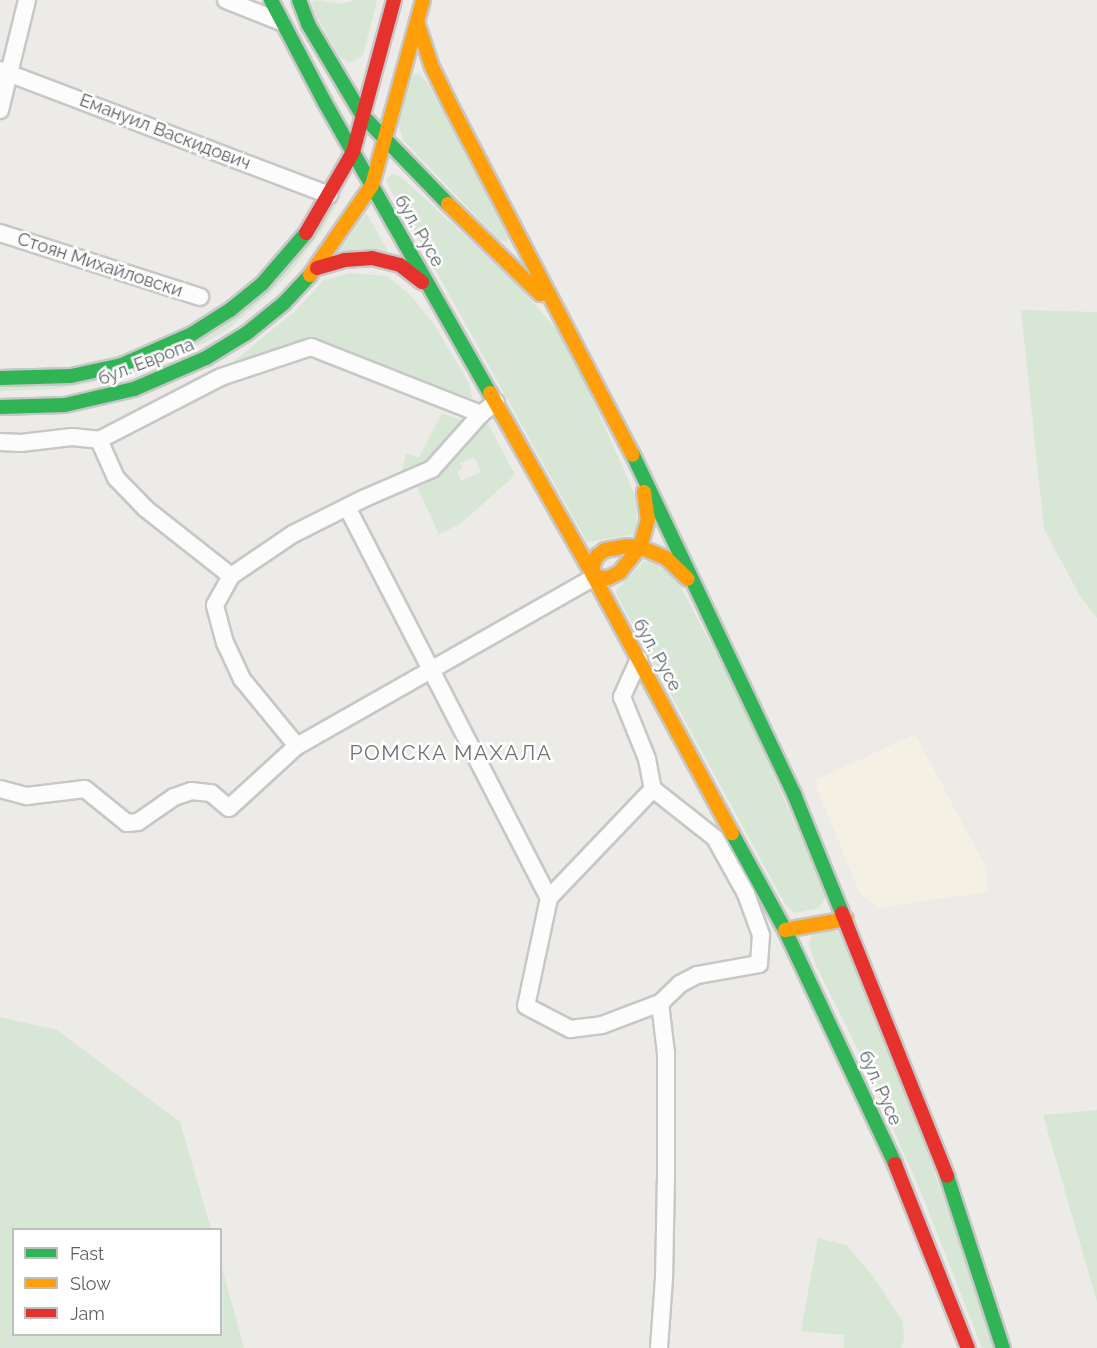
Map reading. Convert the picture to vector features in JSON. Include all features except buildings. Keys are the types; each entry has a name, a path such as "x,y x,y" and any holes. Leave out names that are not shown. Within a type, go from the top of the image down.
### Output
{"main road":[{"name":"бул. Русе","path":"271,0 353,152 594,577 785,930 878,1126 968,1348"},
{"name":"бул. Русе","path":"299,0 313,32 362,115 385,141 530,283 562,321"},
{"name":"бул. Европа","path":"0,378 45,379 100,371 145,356 192,334 230,310 262,284 305,235 353,152 394,0"},
{"name":"бул. Европа","path":"0,407 37,407 89,401 134,389 185,369 266,319 317,268 372,185 423,0"},
{"name":"бул. Русе","path":"417,22 432,67 452,108 632,453 710,612 794,794 945,1167 1003,1348"},
{"path":"317,268 345,260 372,258 388,261 413,273 435,295"},
{"path":"632,453 648,509 647,527 640,547 620,572 608,578 594,577 594,560 600,553 617,547 640,547 666,558 680,568 710,612"},
{"path":"785,930 846,919"}],"street":[{"path":"0,110 4,71 27,0"},
{"path":"226,0 281,22"},
{"name":"Емануил Васкидович","path":"4,71 329,195"},
{"name":"Стоян Михайловски","path":"0,232 200,297"},
{"path":"0,442 72,437 99,440 220,377 310,348 481,414"},
{"path":"297,746 242,679 225,644 215,605 231,576 293,534 432,469 481,414 496,402"},
{"path":"99,440 116,478 146,509 231,576"},
{"path":"347,507 549,898"},
{"path":"0,789 27,796 85,789 127,823 138,822 174,797 192,791 211,793 229,808 297,746 594,577"},
{"path":"639,659 622,697 647,759 653,789 715,838 746,894 761,935 759,964 697,975 680,984 660,1003 602,1025 570,1029 526,1006 549,898 653,789"},
{"path":"659,1348 664,1278 666,1176 666,1053 660,1003"}],"shaded area":[{"path":"915,734 987,869 987,892 878,908 860,894 814,781"}],"green space":[{"path":"316,0 340,4 355,0 377,0 363,55 355,61 348,62 339,56 316,15 311,2"},
{"path":"419,74 427,82 509,238 506,242 499,240 403,140 398,123 413,75"},
{"path":"392,174 401,177 512,279 558,331 571,351 636,497 637,534 587,542 387,183 386,179"},
{"path":"343,192 323,229 292,270 267,296 229,328 206,342 146,369 95,382 53,389 0,391 0,383 201,336"},
{"path":"366,213 387,252 338,252"},
{"path":"350,273 387,276 410,295 433,323 469,383 472,397 467,402 317,342 222,371 294,312 324,280"},
{"path":"1021,310 1097,312 1097,618 1080,596 1044,529"},
{"path":"442,413 458,419 487,422 515,475 460,524 439,534 416,485 402,470 406,454 419,457","holes":["474,457 481,472 461,481 457,472 463,469 460,463"]},
{"path":"644,561 654,562 679,583 740,700 827,896 819,908 795,913 785,904 615,592"},
{"path":"829,931 842,932 881,1025 998,1348 982,1348 923,1197 864,1062 816,965 809,945 811,936"},
{"path":"0,1017 57,1030 180,1122 211,1228 12,1228 12,1336 222,1336 222,1268 244,1348 0,1348"},
{"path":"1097,1110 1097,1302 1043,1115"},
{"path":"818,1238 846,1245 873,1276 903,1322 904,1340 901,1348 844,1348 844,1335 801,1331"}],"traffic: fast":[{"path":"271,0 325,103 490,393"},
{"path":"299,0 308,24 362,115 448,204"},
{"path":"0,378 71,376 122,365 192,334 230,310 262,284 306,233"},
{"path":"0,407 65,405 134,389 206,358 247,333 284,303 310,275"},
{"path":"633,455 794,794 842,913"},
{"path":"732,833 785,930 895,1164"},
{"path":"947,1176 1003,1348"}],"traffic: slow":[{"path":"310,275 372,185 423,0"},
{"path":"417,22 432,67 452,108 633,455"},
{"path":"448,204 540,294"},
{"path":"490,393 594,577 732,833"},
{"path":"644,492 648,519 640,547 620,572 608,578 594,577 593,565 597,556 605,550 628,546 640,547 666,558 688,579"},
{"path":"785,930 846,919"}],"traffic: jam":[{"path":"306,233 353,152 394,0"},
{"path":"317,268 345,260 372,258 400,265 422,282"},
{"path":"842,913 947,1176"},
{"path":"895,1164 968,1348"}],"district":[{"name":"РОМСКА МАХАЛА","path":"451,753"}]}
